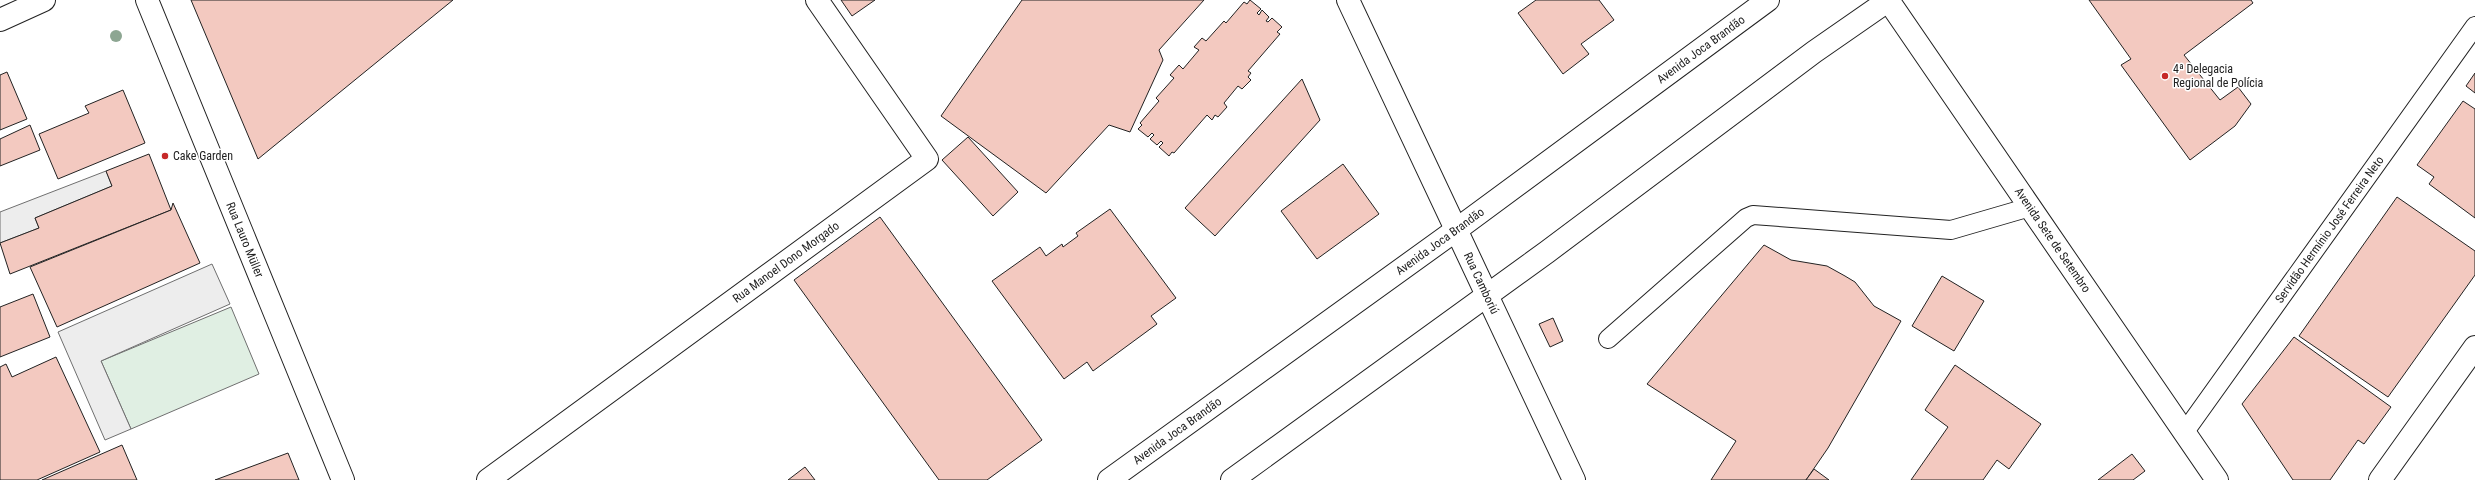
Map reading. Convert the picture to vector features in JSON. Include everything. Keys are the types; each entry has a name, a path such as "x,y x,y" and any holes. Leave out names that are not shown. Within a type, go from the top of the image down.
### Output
{"main road":[{"path":"0,20 44,0"},
{"name":"Rua Lauro Müller","path":"147,0 343,480"},
{"name":"Rua Manoel Dono Morgado","path":"488,480 927,158 817,0"},
{"name":"Rua Camboriú","path":"1348,0 1574,480"},
{"name":"Avenida Joca Brandão","path":"1109,480 1456,230 1768,0"},
{"path":"1232,480 1487,295 1814,52 1889,0"},
{"name":"Avenida Sete de Setembro","path":"1889,0 2216,480"},
{"path":"2380,480 2475,347"}],"lane":[{"name":"Servidão Hermínio José Ferreira Neto","path":"2184,433 2475,26"},
{"path":"1608,339 1746,218 1753,215 1951,230 2030,207"}],"green space":[{"path":"231,307 259,374 131,429 101,361"}],"shaded area":[{"path":"106,171 112,186 35,218 39,228 0,243 0,212"},
{"path":"212,264 230,304 101,361 131,429 105,440 58,332"}],"building":[{"path":"191,0 453,0 258,159"},
{"path":"841,0 875,0 852,16"},
{"path":"1022,0 1204,0 1159,50 1163,60 1130,132 1109,125 1046,193 941,116"},
{"path":"1250,0 1261,9 1257,13 1259,15 1262,10 1269,17 1266,21 1268,22 1272,18 1282,27 1277,32 1280,34 1248,71 1251,73 1248,77 1251,80 1242,89 1238,86 1224,103 1227,107 1218,117 1215,115 1212,120 1207,115 1174,153 1172,152 1169,156 1159,147 1163,143 1161,141 1157,145 1150,139 1154,135 1152,133 1148,137 1138,129 1142,125 1140,123 1159,101 1156,98 1174,78 1170,75 1179,65 1183,69 1199,50 1194,47 1202,38 1206,41 1224,21 1226,23 1244,2 1247,4"},
{"path":"1536,0 1599,0 1614,20 1581,44 1589,54 1563,74 1518,13"},
{"name":"4ª Delegacia Regional de Polícia","path":"2089,0 2251,0 2253,3 2184,55 2220,100 2238,87 2251,104 2235,126 2190,160 2121,65 2131,59"},
{"path":"7,72 27,119 0,130 0,75"},
{"path":"2475,73 2475,93 2466,86"},
{"path":"1302,79 1320,120 1215,236 1185,208"},
{"path":"123,90 145,143 58,179 39,134 89,113 85,106"},
{"path":"2463,101 2475,109 2475,218 2429,184 2434,177 2417,165"},
{"path":"30,125 40,150 0,166 0,139"},
{"path":"968,137 1018,192 993,216 942,160"},
{"path":"149,154 171,210 10,274 0,243 39,228 35,218 112,186 106,171"},
{"path":"1343,164 1379,214 1317,259 1281,211"},
{"path":"2397,197 2475,251 2475,275 2388,397 2299,336"},
{"path":"173,203 200,263 57,327 30,267 171,210"},
{"path":"1110,209 1176,298 1151,316 1157,324 1093,371 1087,362 1064,379 992,281 1040,247 1046,256 1062,244 1063,247 1078,236 1076,233"},
{"path":"880,217 1042,440 987,480 939,480 794,280"},
{"path":"1764,245 1791,260 1827,266 1855,282 1874,306 1901,321 1828,448 1806,480 1711,480 1736,441 1647,384"},
{"path":"1942,276 1984,301 1954,351 1912,326"},
{"path":"33,294 50,337 0,357 0,307"},
{"path":"1553,318 1563,341 1550,347 1539,324"},
{"path":"2294,337 2391,407 2364,444 2358,440 2330,480 2293,480 2242,404"},
{"path":"56,357 100,452 37,480 0,480 0,367 6,364 12,377"},
{"path":"1955,365 2041,424 2009,469 1997,460 1983,480 1911,480 1948,427 1925,410"},
{"path":"122,445 137,480 42,480"},
{"path":"288,453 299,480 215,480"},
{"path":"2132,454 2145,471 2133,480 2098,480"},
{"path":"805,467 815,480 788,480"},
{"path":"1814,469 1829,480 1806,480"}],"place":[{"name":"4ª Delegacia Regional de Polícia","path":"2165,76"},
{"name":"Cake Garden","path":"165,156"}]}
